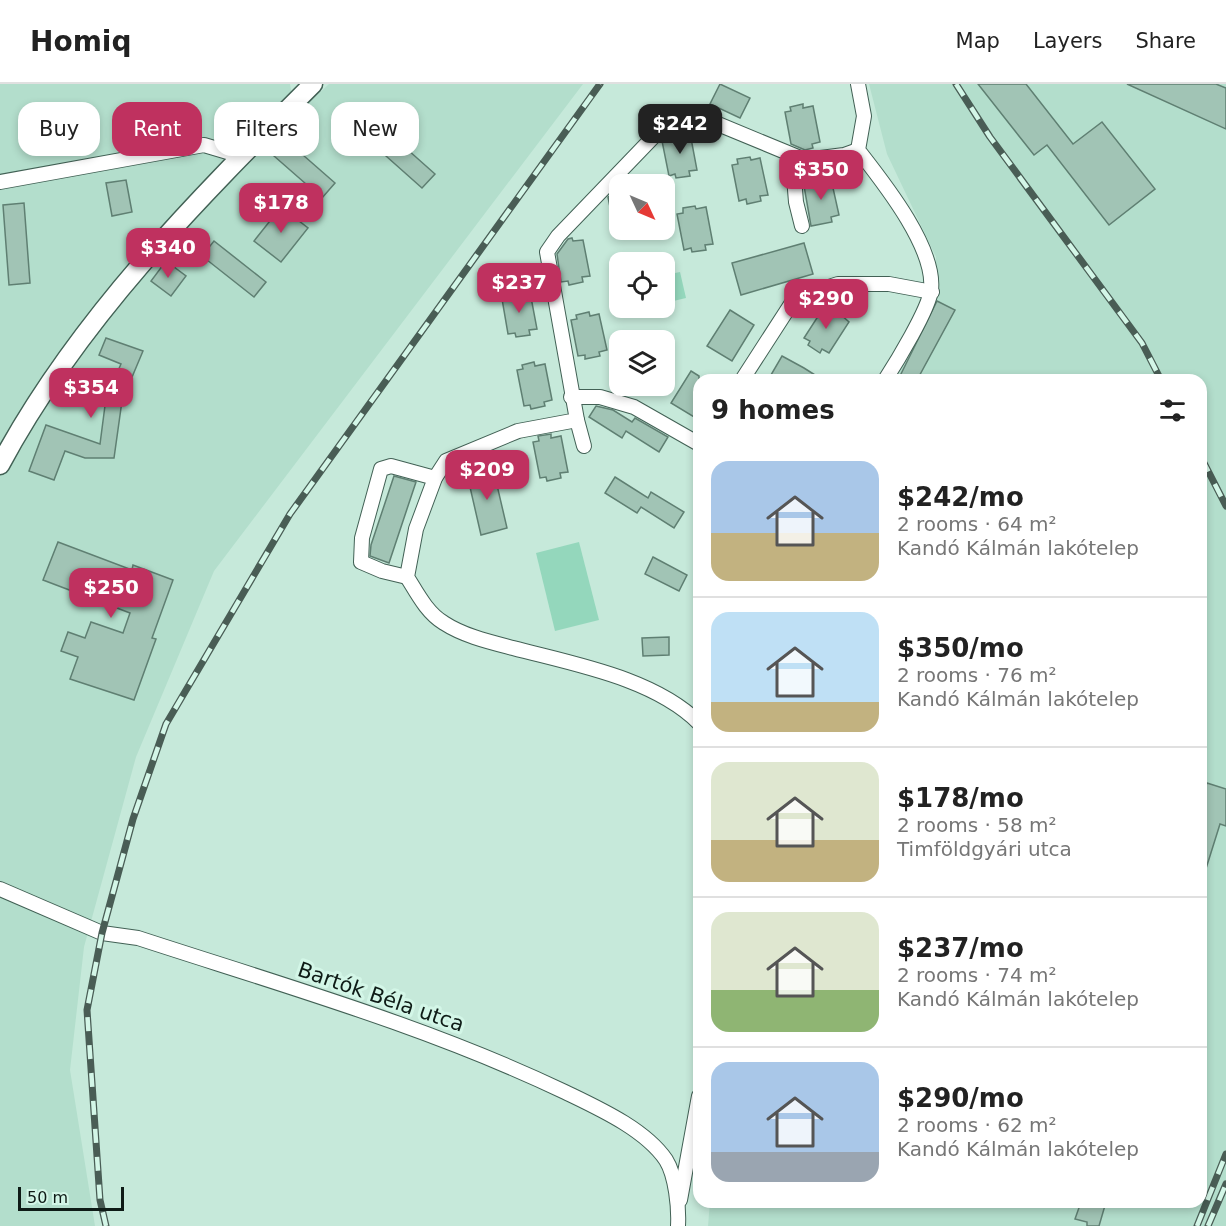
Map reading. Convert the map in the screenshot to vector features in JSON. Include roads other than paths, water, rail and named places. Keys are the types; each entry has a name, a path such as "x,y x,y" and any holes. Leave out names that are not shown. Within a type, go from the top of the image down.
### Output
{"main road":[{"path":"295,102 313,84"},
{"path":"0,465 59,368 110,301 241,156"}],"street":[{"path":"858,84 864,116 858,150 900,207 930,270 932,292 901,355 889,374"},
{"path":"584,446 571,397 547,252 558,236 660,130 677,121 701,117 805,160 844,155 858,150"},
{"path":"0,182 204,144 214,147"},
{"path":"802,226 796,202 794,177 805,160"},
{"path":"746,374 795,298 838,284 889,284 932,292"},
{"path":"571,397 600,397 634,407 693,441"},
{"path":"576,420 518,431 446,461 435,478 416,529 407,577 428,610 443,623 491,642 588,668 655,692 693,717"},
{"path":"407,577 382,571 361,562 362,538 381,469 391,466 435,478"},
{"name":"Bartók Béla utca","path":"0,890 102,933 138,938 469,1048 596,1107 636,1131 666,1161 680,1205 678,1226"},
{"path":"680,1205 693,1130"}],"railway":[{"path":"106,1226 100,1200 87,1010 102,933 133,819 166,724 290,514 600,84"},
{"path":"956,84 990,137 1142,343 1158,374"},
{"path":"1207,469 1226,506"},
{"path":"1207,1201 1226,1154"},
{"path":"1208,1226 1226,1184"},
{"path":"1197,1226 1204,1208"}]}
